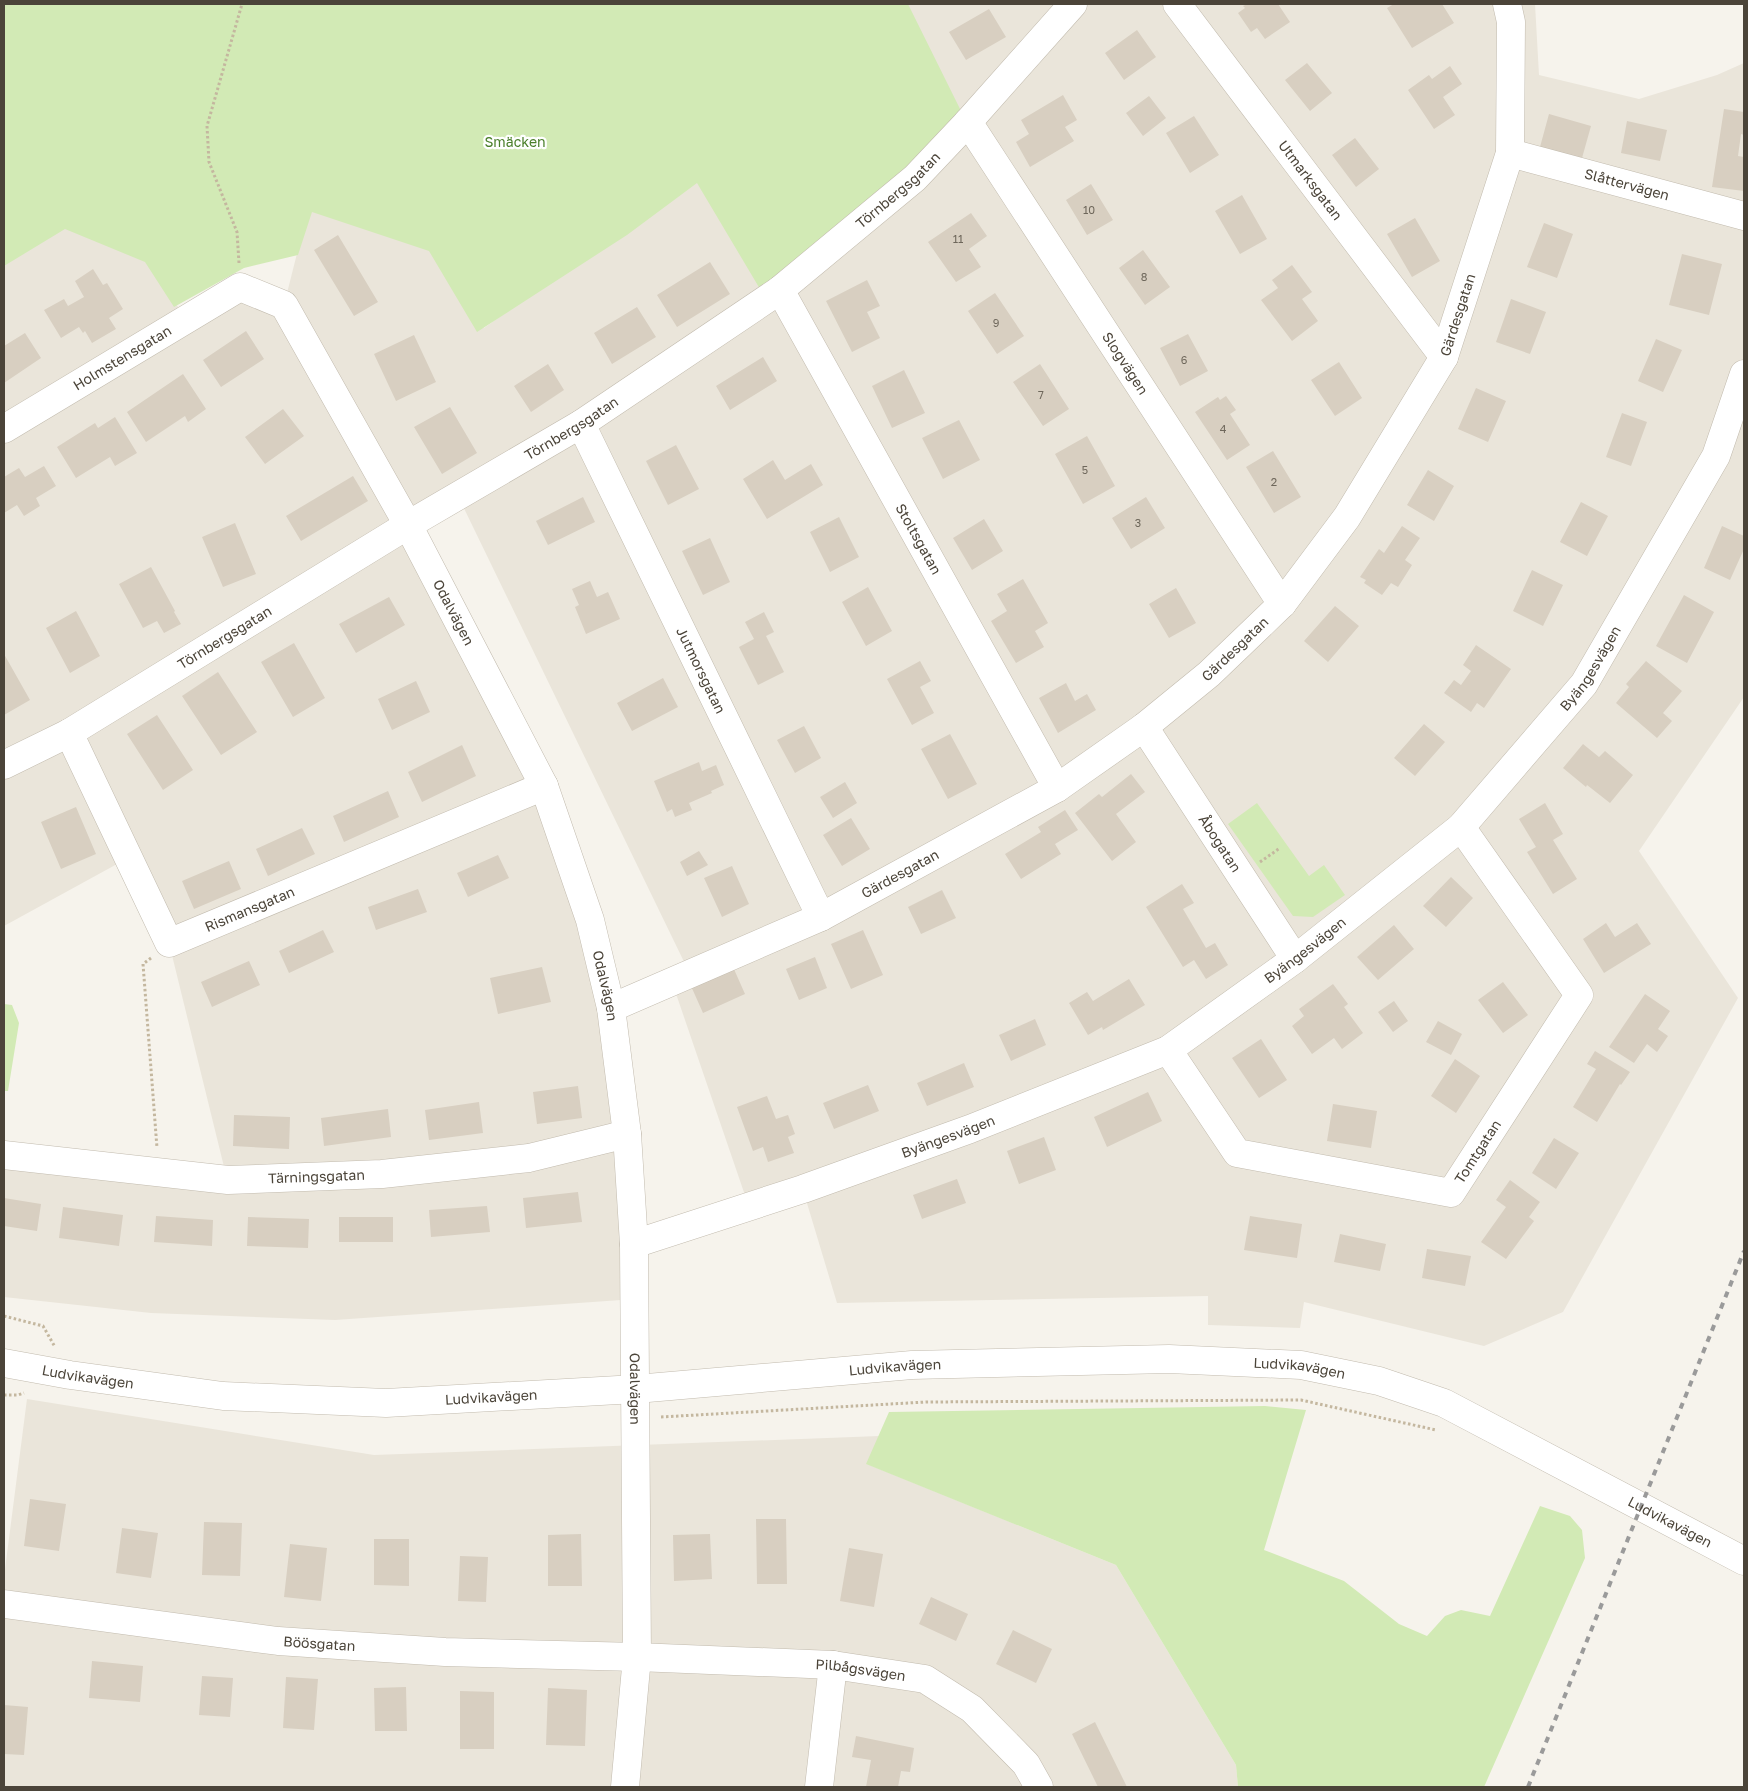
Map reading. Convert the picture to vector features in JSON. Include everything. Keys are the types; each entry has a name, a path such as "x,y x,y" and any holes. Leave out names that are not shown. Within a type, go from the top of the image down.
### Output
{"street":[{"name":"Törnbergsgatan","path":"4,765 69,733 408,525 581,424 780,290 915,178 1074,4"},
{"name":"Utmarksgatan","path":"1177,4 1444,357"},
{"name":"Gärdesgatan","path":"611,1008 821,916 1057,788 1144,727 1209,674 1282,604 1347,517 1444,357 1510,153 1511,22 1507,4"},
{"name":"Slogvägen","path":"968,122 1282,604"},
{"name":"Slåttervägen","path":"1510,153 1744,216"},
{"name":"Holmstensgatan","path":"4,429 240,286"},
{"name":"Odalvägen","path":"240,286 284,305 408,525 544,786 590,920 611,1008 627,1134 634,1244 637,1657 625,1787"},
{"name":"Stoltsgatan","path":"780,290 1057,788"},
{"name":"Byängesvägen","path":"634,1244 803,1189 970,1129 1168,1050 1295,959 1461,827 1584,684 1716,456 1744,374"},
{"name":"Jutmorsgatan","path":"581,424 821,916"},
{"name":"Åbogatan","path":"1144,727 1295,959"},
{"path":"69,733 169,944"},
{"name":"Rismansgatan","path":"169,944 544,786"},
{"name":"Tomtgatan","path":"1168,1050 1237,1153 1451,1192 1579,995 1461,827"},
{"name":"Tärningsgatan","path":"4,1156 228,1180 382,1174 529,1158 627,1134"},
{"name":"Ludvikavägen","path":"4,1363 223,1396 386,1403 636,1389 912,1365 1169,1359 1302,1365 1379,1382 1444,1403 1744,1562"},
{"name":"Böösgatan","path":"4,1604 278,1641 445,1652 637,1657"},
{"name":"Pilbågsvägen","path":"637,1657 833,1665 925,1679 972,1709 1026,1764 1039,1787"},
{"path":"818,1787 833,1665"}],"path":[{"path":"240,286 237,232 209,162 207,126 242,4"},
{"path":"159,1172 143,964 169,944"},
{"path":"4,1316 43,1326 70,1374"},
{"path":"636,1418 926,1402 1301,1400 1432,1428 1441,1432"}],"shaded area":[{"path":"864,4 1535,4 1539,75 1639,99 1717,75 1744,63 1744,697 1639,851 1738,998 1563,1312 1484,1346 1304,1302 1300,1328 1208,1325 1208,1296 837,1303 803,1190 749,1207 672,982 689,972 458,496 408,526 544,786 590,920 635,1299 335,1320 151,1313 4,1297 4,1155 227,1179 169,943 128,858 4,926 4,258 76,218 144,256 186,319 240,287 284,305 308,210 438,249 484,328 708,169"},
{"path":"27,1399 374,1455 879,1436 867,1464 1116,1565 1236,1765 1238,1787 4,1787 4,1577"}],"green space":[{"name":"Smäcken","path":"4,4 908,4 965,119 760,289 697,183 627,235 477,332 429,251 312,212 298,255 244,268 174,307 145,262 65,229 4,266"},
{"path":"1257,803 1309,876 1324,865 1345,895 1313,917 1293,916 1228,824"},
{"path":"4,1004 12,1005 19,1023 8,1091 4,1091"},
{"path":"1265,1406 1306,1410 1264,1550 1344,1581 1399,1624 1427,1636 1445,1616 1461,1610 1490,1616 1540,1506 1570,1516 1582,1530 1585,1558 1484,1787 1238,1787 1236,1765 1116,1565 866,1464 889,1412"}],"building":[{"path":"1247,4 1278,4 1290,22 1265,39 1257,28 1251,32 1238,13"},
{"path":"1394,4 1442,4 1454,23 1412,48 1387,8"},
{"path":"989,9 1006,37 966,60 949,32"},
{"path":"1137,30 1156,57 1124,80 1105,53"},
{"path":"1307,63 1332,93 1310,111 1285,80"},
{"path":"1450,66 1462,84 1443,97 1455,115 1434,129 1408,90 1429,75 1432,79"},
{"path":"1063,95 1077,120 1065,127 1074,141 1030,167 1016,142 1029,134 1021,120"},
{"path":"1149,96 1166,118 1143,136 1126,113"},
{"path":"1724,109 1744,112 1744,135 1741,134 1738,156 1744,157 1744,191 1712,187"},
{"path":"1549,114 1591,126 1582,158 1540,147"},
{"path":"1194,116 1219,155 1190,173 1166,133"},
{"path":"1627,121 1667,130 1660,161 1621,153"},
{"path":"1355,138 1379,169 1356,187 1332,155"},
{"path":"1091,184 1113,220 1087,235 1066,200"},
{"path":"1242,195 1267,239 1240,254 1215,211"},
{"path":"971,213 987,236 969,249 981,267 956,282 928,242"},
{"path":"1415,218 1440,261 1412,277 1387,234"},
{"path":"1544,223 1573,234 1557,278 1527,267"},
{"path":"338,235 378,302 354,316 314,250"},
{"path":"1143,250 1170,287 1145,305 1119,268"},
{"path":"1682,254 1722,264 1709,315 1669,305"},
{"path":"710,262 730,294 677,327 657,295"},
{"path":"1292,265 1312,292 1302,299 1318,321 1292,341 1261,300 1278,288 1272,280"},
{"path":"93,269 103,285 107,283 123,309 109,318 116,329 92,343 85,331 83,333 79,327 61,338 44,310 64,299 68,306 84,297 75,281"},
{"path":"867,280 880,306 867,312 880,338 852,352 826,301"},
{"path":"995,293 1024,336 997,354 968,311"},
{"path":"1511,299 1546,312 1530,354 1496,342"},
{"path":"637,307 656,337 612,364 594,333"},
{"path":"246,331 264,359 221,387 203,360"},
{"path":"25,333 41,358 4,383 4,346"},
{"path":"1188,334 1208,371 1180,386 1160,348"},
{"path":"414,335 436,382 396,401 374,354"},
{"path":"1656,339 1682,350 1663,392 1638,381"},
{"path":"763,357 777,381 730,410 716,386"},
{"path":"1339,362 1362,398 1335,416 1311,380"},
{"path":"548,364 564,390 531,412 514,386"},
{"path":"1040,364 1069,409 1043,426 1013,382"},
{"path":"904,370 925,413 892,428 872,386"},
{"path":"183,374 206,409 188,422 185,416 146,442 127,412"},
{"path":"1476,388 1506,401 1488,442 1458,429"},
{"path":"1226,396 1236,410 1230,414 1250,445 1227,460 1195,412 1218,397 1220,400"},
{"path":"450,407 477,453 442,474 414,427"},
{"path":"283,409 304,436 265,464 245,437"},
{"path":"1622,413 1647,422 1631,466 1606,457"},
{"path":"115,417 137,453 115,466 110,457 76,478 57,447 95,423 98,428"},
{"path":"959,420 980,460 943,479 922,438"},
{"path":"1087,436 1115,486 1083,504 1055,454"},
{"path":"676,445 699,489 668,505 646,461"},
{"path":"1273,451 1301,497 1274,513 1246,467"},
{"path":"773,460 785,480 811,464 823,485 767,519 743,479"},
{"path":"44,466 56,486 36,498 40,506 24,516 17,505 4,513 4,477 19,468 25,477"},
{"path":"1428,470 1454,486 1434,521 1407,505"},
{"path":"353,476 368,501 301,541 286,516"},
{"path":"583,497 595,522 548,545 536,521"},
{"path":"1146,497 1165,528 1131,549 1112,518"},
{"path":"1581,502 1608,516 1587,556 1560,542"},
{"path":"839,517 859,557 830,572 810,532"},
{"path":"984,519 1003,551 972,570 953,538"},
{"path":"235,523 256,574 223,587 202,537"},
{"path":"1402,526 1420,538 1405,560 1412,565 1398,587 1391,583 1382,595 1364,583 1366,580 1360,577 1379,549 1384,553"},
{"path":"1722,526 1744,536 1744,549 1730,580 1704,568"},
{"path":"710,538 730,582 703,595 682,551"},
{"path":"151,567 181,624 164,633 157,621 143,628 119,584"},
{"path":"1532,570 1563,585 1543,626 1513,611"},
{"path":"1023,579 1048,623 1035,631 1044,647 1016,663 991,621 1007,611 997,594"},
{"path":"590,581 597,597 608,592 620,619 586,634 575,607 579,605 572,589"},
{"path":"868,587 892,631 866,646 842,602"},
{"path":"1176,588 1196,623 1169,638 1149,604"},
{"path":"1684,595 1714,612 1687,663 1656,646"},
{"path":"389,597 405,625 356,653 339,624"},
{"path":"1335,606 1359,626 1328,662 1304,641"},
{"path":"76,611 100,656 70,673 46,628"},
{"path":"764,612 774,632 766,636 784,672 758,685 739,647 754,639 745,622"},
{"path":"294,643 325,698 293,717 261,662"},
{"path":"1476,645 1511,669 1484,708 1477,703 1471,712 1444,693 1454,680 1461,685 1471,671 1463,665"},
{"path":"4,654 30,700 4,715"},
{"path":"920,661 931,681 920,687 934,713 912,725 887,679"},
{"path":"1646,661 1682,691 1663,713 1672,721 1657,738 1616,703 1629,687 1626,684"},
{"path":"218,672 257,732 221,755 182,696"},
{"path":"663,678 678,707 632,731 617,703"},
{"path":"416,681 430,712 392,730 378,699"},
{"path":"1066,683 1075,701 1087,694 1096,710 1058,733 1039,698"},
{"path":"157,715 193,770 163,790 127,734"},
{"path":"1424,724 1445,742 1415,776 1394,758"},
{"path":"804,726 821,758 795,773 777,740"},
{"path":"950,734 977,784 948,799 921,749"},
{"path":"1583,744 1599,757 1605,751 1633,775 1610,803 1587,785 1586,787 1563,768"},
{"path":"462,745 476,776 422,802 408,772"},
{"path":"699,762 702,771 716,765 724,785 711,791 712,793 689,803 692,810 675,817 672,809 667,812 654,781"},
{"path":"1131,774 1145,792 1116,814 1136,842 1112,861 1075,813 1099,794 1102,797"},
{"path":"845,782 857,803 833,818 820,797"},
{"path":"388,791 399,817 344,842 333,816"},
{"path":"1545,803 1563,834 1553,840 1577,879 1553,894 1527,852 1536,847 1519,819"},
{"path":"76,807 96,854 61,869 41,822"},
{"path":"1065,810 1078,830 1055,844 1061,854 1021,879 1005,854 1041,832 1038,827"},
{"path":"851,818 870,849 842,866 823,835"},
{"path":"302,828 315,854 268,876 256,849"},
{"path":"699,851 708,865 687,876 680,862"},
{"path":"498,855 509,878 468,897 457,873"},
{"path":"229,861 241,889 194,909 182,881"},
{"path":"732,866 749,904 722,917 704,878"},
{"path":"1451,877 1473,898 1446,927 1423,906"},
{"path":"1182,884 1194,903 1183,909 1206,948 1215,943 1228,965 1206,979 1194,960 1183,967 1146,907"},
{"path":"418,889 427,912 376,930 368,907"},
{"path":"942,890 956,918 921,934 908,907"},
{"path":"1606,923 1615,937 1637,923 1651,944 1604,973 1583,939"},
{"path":"1394,925 1414,949 1378,980 1357,957"},
{"path":"323,930 334,952 289,973 279,951"},
{"path":"863,930 883,975 851,989 831,944"},
{"path":"815,957 827,988 799,1000 786,969"},
{"path":"249,961 260,985 212,1007 201,982"},
{"path":"542,967 551,1002 498,1014 490,978"},
{"path":"733,967 745,994 703,1013 691,986"},
{"path":"1129,979 1145,1005 1103,1030 1102,1027 1088,1035 1069,1003 1087,992 1093,1001"},
{"path":"1503,982 1528,1015 1503,1033 1478,1000"},
{"path":"1333,984 1348,1004 1344,1007 1363,1033 1342,1049 1334,1038 1312,1054 1292,1026 1304,1016 1299,1009"},
{"path":"1645,994 1670,1011 1658,1029 1668,1036 1657,1052 1647,1044 1634,1063 1609,1047"},
{"path":"1394,1001 1408,1021 1393,1032 1378,1012"},
{"path":"1035,1019 1046,1045 1011,1061 999,1035"},
{"path":"1438,1021 1462,1034 1451,1055 1426,1042"},
{"path":"1261,1039 1287,1080 1259,1098 1232,1058"},
{"path":"1595,1051 1630,1072 1620,1084 1597,1122 1573,1107 1596,1069 1587,1064"},
{"path":"1455,1059 1480,1076 1456,1113 1431,1096"},
{"path":"964,1063 974,1087 927,1106 917,1083"},
{"path":"868,1085 879,1111 834,1129 823,1103"},
{"path":"578,1086 582,1118 537,1124 533,1092"},
{"path":"1148,1092 1162,1121 1107,1147 1094,1117"},
{"path":"767,1096 776,1119 788,1115 795,1134 788,1137 794,1153 768,1162 763,1147 753,1151 737,1107"},
{"path":"479,1102 483,1133 429,1140 425,1110"},
{"path":"1333,1104 1377,1111 1371,1148 1327,1141"},
{"path":"388,1109 391,1137 324,1146 321,1118"},
{"path":"234,1115 290,1117 289,1149 233,1146"},
{"path":"1044,1137 1056,1170 1019,1184 1007,1151"},
{"path":"1554,1138 1579,1153 1556,1189 1532,1173"},
{"path":"957,1179 966,1203 922,1219 913,1195"},
{"path":"1510,1180 1540,1202 1529,1217 1534,1221 1506,1259 1481,1242 1506,1207 1496,1200"},
{"path":"578,1192 582,1222 526,1228 523,1198"},
{"path":"4,1198 41,1204 37,1231 4,1226"},
{"path":"487,1206 490,1232 431,1237 429,1210"},
{"path":"63,1207 123,1215 119,1246 59,1238"},
{"path":"156,1216 213,1220 212,1246 154,1242"},
{"path":"1250,1216 1302,1224 1297,1258 1244,1250"},
{"path":"248,1217 309,1219 308,1248 247,1246"},
{"path":"339,1217 393,1217 393,1242 339,1242"},
{"path":"1340,1234 1386,1244 1380,1271 1334,1262"},
{"path":"1427,1249 1471,1256 1465,1286 1422,1278"},
{"path":"30,1499 66,1504 59,1551 24,1546"},
{"path":"756,1519 786,1519 787,1584 757,1584"},
{"path":"204,1522 242,1523 240,1576 202,1575"},
{"path":"122,1528 158,1533 151,1578 116,1573"},
{"path":"581,1534 582,1586 548,1586 548,1535"},
{"path":"710,1534 712,1579 674,1581 673,1535"},
{"path":"374,1539 409,1539 409,1586 374,1585"},
{"path":"290,1544 327,1548 321,1601 284,1597"},
{"path":"849,1548 883,1554 874,1607 840,1601"},
{"path":"460,1556 488,1557 486,1602 458,1601"},
{"path":"931,1597 968,1614 956,1641 919,1624"},
{"path":"1013,1630 1052,1649 1036,1683 996,1664"},
{"path":"92,1661 143,1666 140,1702 89,1698"},
{"path":"202,1676 233,1678 230,1717 199,1715"},
{"path":"286,1677 318,1679 314,1730 283,1728"},
{"path":"406,1687 407,1731 375,1731 374,1688"},
{"path":"548,1688 587,1690 585,1746 546,1745"},
{"path":"460,1691 494,1692 494,1749 460,1749"},
{"path":"4,1705 28,1707 24,1755 4,1754"},
{"path":"1095,1722 1127,1787 1098,1787 1072,1734"},
{"path":"856,1736 914,1748 910,1772 901,1771 898,1787 866,1787 871,1760 852,1757"}],"railway":[{"path":"1528,1787 1744,1251"}]}
